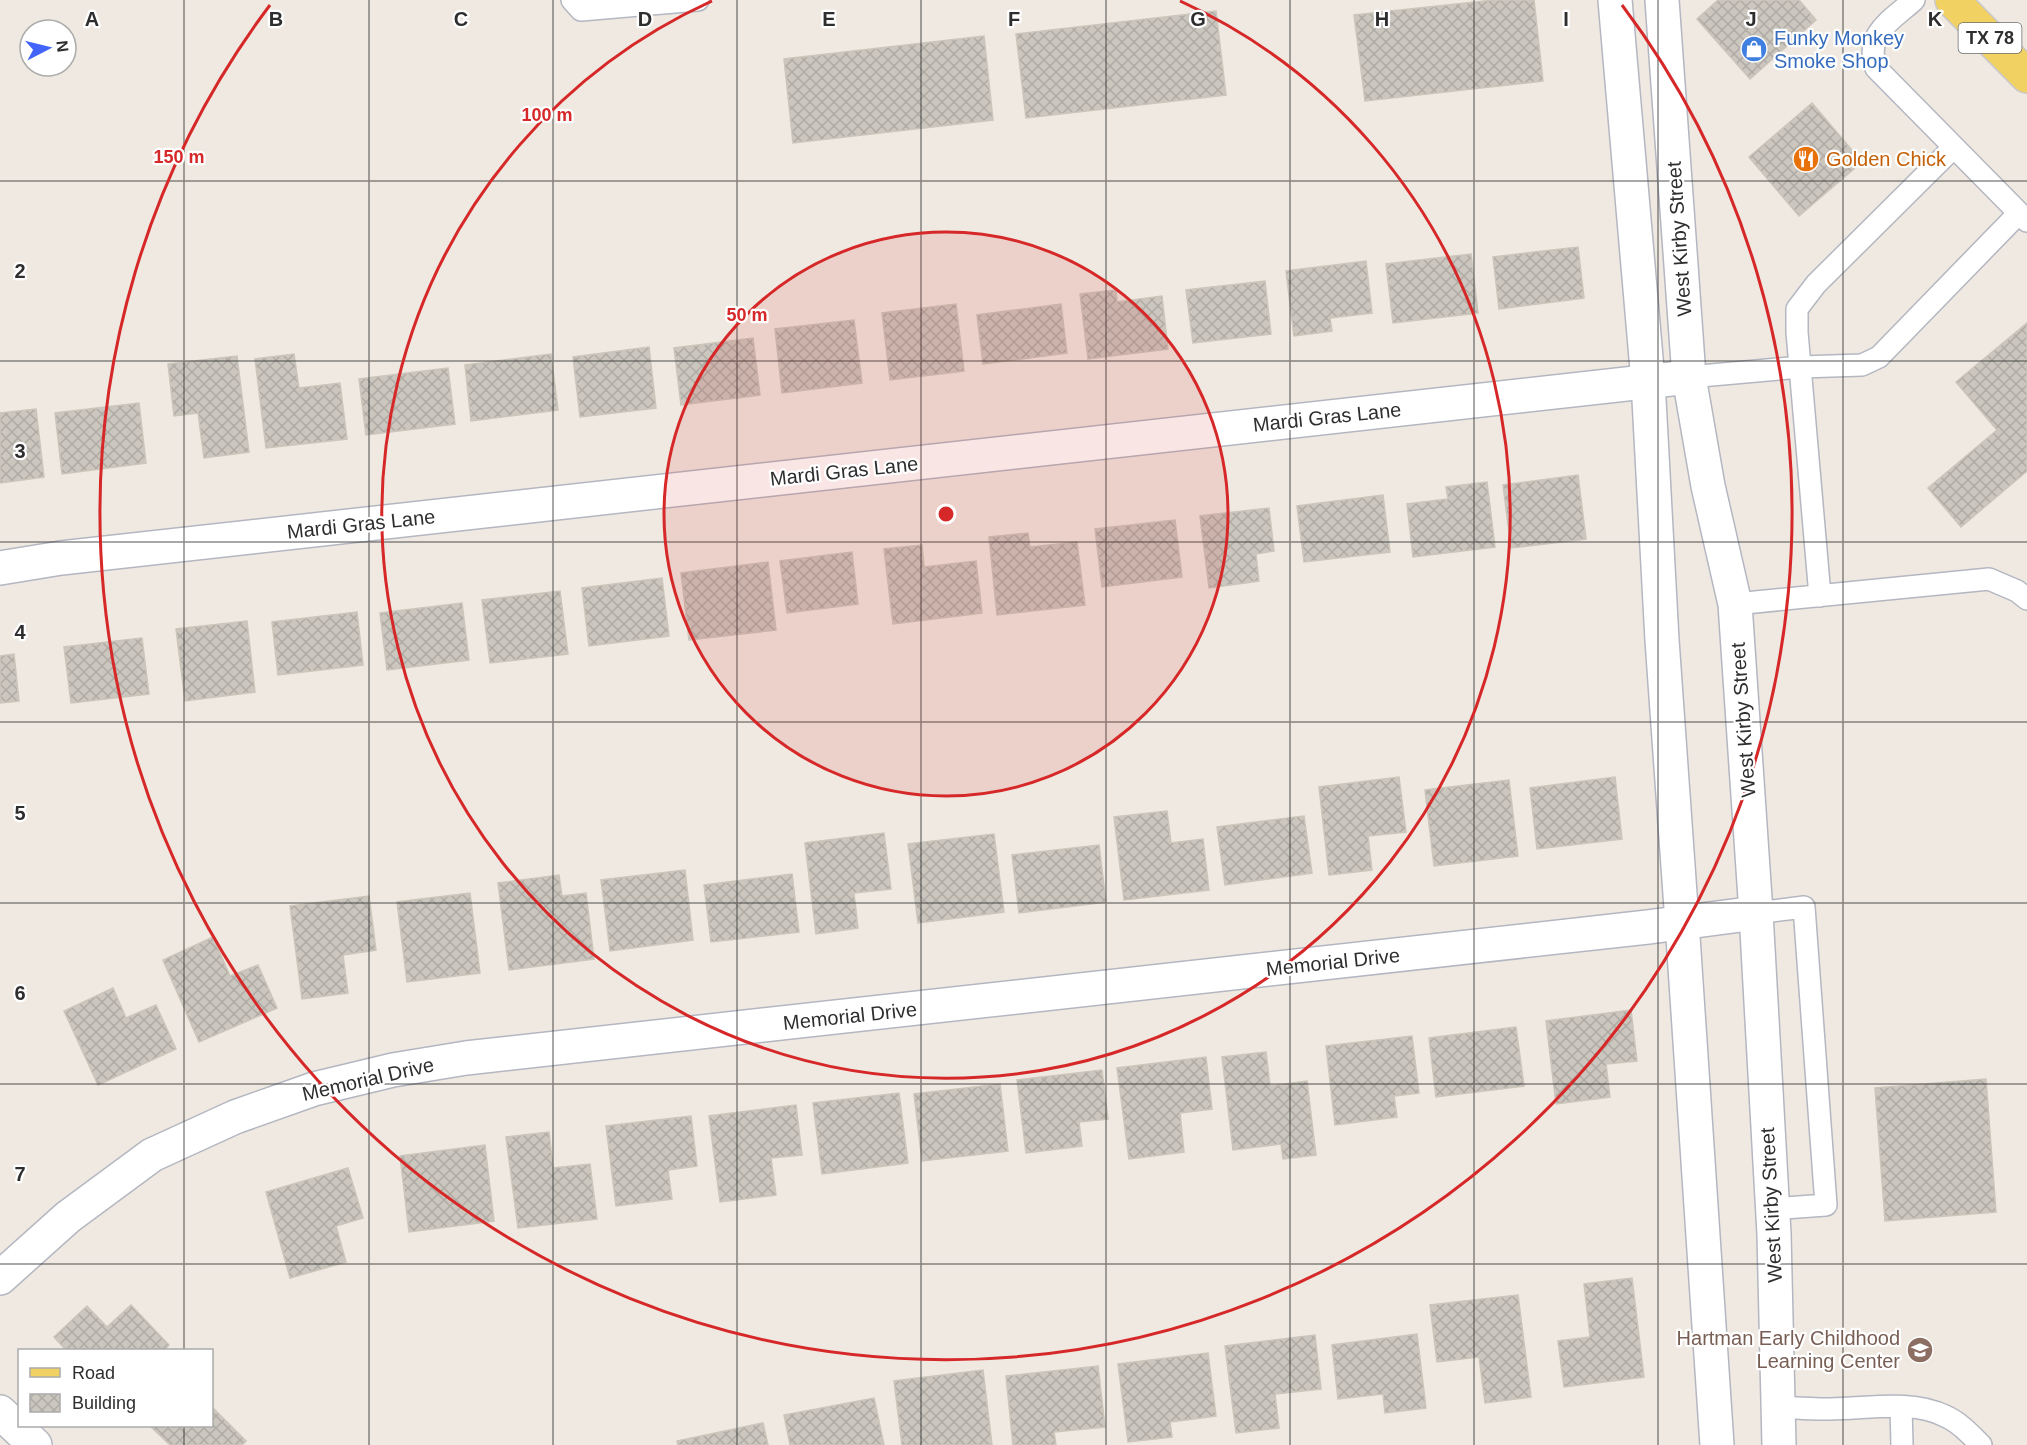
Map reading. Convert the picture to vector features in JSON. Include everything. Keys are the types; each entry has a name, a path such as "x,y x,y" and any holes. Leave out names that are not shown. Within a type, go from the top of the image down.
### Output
{"main road":[{"name":"TX 78","path":"1952,0 2027,76"}],"street":[{"path":"1615,0 1648,381 1662,640 1717,1445"},
{"name":"West Kirby Street","path":"1662,0 1689,377 1708,486 1735,604 1756,913 1772,1209 1779,1445"},
{"name":"Mardi Gras Lane","path":"0,568 73,556 1689,377"},
{"name":"Memorial Drive","path":"0,1278 68,1217 152,1155 257,1109 314,1089 393,1070 466,1058 1756,913"},
{"path":"0,1412 35,1445"}],"lane":[{"path":"572,0 581,10 698,0"},
{"path":"1689,377 1862,364 1880,357 2023,217 1875,68 1872,49 1879,32 1914,0"},
{"path":"1820,596 1797,309 1804,298 1954,147"},
{"path":"1735,604 1989,579 2024,591"},
{"path":"1756,913 1804,907 1826,1205 1772,1209"},
{"path":"1778,1407 1917,1408 1945,1415 1965,1429 1981,1445"},
{"path":"1901,1407 1902,1445"}],"building":[{"path":"1494,0 1534,0 1543,81 1365,101 1354,15"},
{"name":"Funky Monkey Smoke Shop","path":"1718,0 1799,0 1816,20 1750,79 1697,19"},
{"path":"1216,11 1226,95 1026,118 1016,34"},
{"path":"984,36 993,120 793,143 784,59"},
{"name":"Golden Chick","path":"1812,103 1862,162 1799,216 1749,157"},
{"path":"1578,247 1584,298 1499,309 1493,257"},
{"path":"1471,254 1478,313 1393,323 1386,264"},
{"path":"1366,261 1372,313 1330,318 1332,331 1294,336 1286,271"},
{"path":"1265,281 1271,334 1193,343 1186,290"},
{"path":"1116,290 1117,302 1162,296 1168,349 1088,359 1080,294"},
{"path":"956,304 964,371 890,380 882,313"},
{"path":"1061,304 1067,353 983,364 977,315"},
{"path":"854,320 862,383 782,393 775,329"},
{"path":"2027,323 2027,471 1961,527 1928,488 1997,430 1956,382"},
{"path":"753,338 760,395 681,405 674,348"},
{"path":"649,347 656,408 580,417 573,357"},
{"path":"294,354 299,388 340,383 347,439 266,448 255,359"},
{"path":"551,354 558,410 471,421 465,365"},
{"path":"237,356 249,452 204,458 198,413 174,416 168,364"},
{"path":"448,368 455,424 366,435 359,379"},
{"path":"139,403 146,463 62,474 55,413"},
{"path":"36,409 44,477 0,483 0,413"},
{"path":"1578,475 1586,539 1511,548 1503,485"},
{"path":"1487,482 1495,547 1413,557 1407,504 1448,499 1446,487"},
{"path":"1383,495 1390,552 1304,562 1297,506"},
{"path":"1269,508 1274,551 1256,554 1259,581 1209,588 1200,516"},
{"path":"1175,520 1182,577 1102,587 1095,529"},
{"path":"1028,533 1030,547 1077,542 1085,605 997,615 989,537"},
{"path":"922,545 924,567 976,561 982,613 893,624 884,549"},
{"path":"852,552 858,604 787,613 780,561"},
{"path":"768,562 776,630 689,640 681,573"},
{"path":"662,578 669,636 589,646 582,588"},
{"path":"560,591 568,654 490,663 482,600"},
{"path":"462,603 469,660 387,670 380,613"},
{"path":"357,612 363,665 278,675 272,622"},
{"path":"247,621 255,692 185,701 176,629"},
{"path":"142,638 149,694 71,703 64,647"},
{"path":"14,654 19,701 0,703 0,656"},
{"path":"1399,777 1406,832 1368,836 1372,870 1329,875 1319,787"},
{"path":"1615,777 1622,839 1537,849 1530,788"},
{"path":"1509,780 1518,856 1434,866 1425,790"},
{"path":"1167,811 1171,843 1203,839 1209,890 1124,900 1114,817"},
{"path":"1304,816 1312,873 1225,885 1217,827"},
{"path":"884,833 891,889 854,893 858,928 816,934 805,843"},
{"path":"994,834 1004,912 918,923 908,844"},
{"path":"1099,845 1106,902 1019,913 1012,855"},
{"path":"685,870 693,940 610,951 601,880"},
{"path":"792,874 799,932 711,942 704,885"},
{"path":"559,875 562,896 586,893 594,959 509,970 498,883"},
{"path":"470,893 480,973 407,982 397,902"},
{"path":"369,896 376,950 343,955 348,993 302,999 290,906"},
{"path":"213,937 230,976 258,965 277,1008 199,1042 163,960"},
{"path":"113,988 126,1018 156,1005 176,1049 98,1085 64,1011"},
{"path":"1631,1010 1637,1061 1606,1064 1610,1097 1556,1104 1546,1021"},
{"path":"1516,1027 1524,1086 1436,1097 1429,1038"},
{"path":"1412,1036 1419,1093 1394,1096 1397,1117 1335,1125 1326,1046"},
{"path":"1266,1052 1270,1086 1307,1081 1316,1155 1283,1159 1281,1144 1233,1150 1222,1057"},
{"path":"1206,1057 1212,1109 1180,1113 1184,1152 1129,1159 1117,1068"},
{"path":"1102,1070 1108,1119 1079,1122 1082,1146 1026,1153 1017,1080"},
{"path":"1986,1079 1996,1212 1885,1221 1875,1088"},
{"path":"1000,1084 1008,1151 922,1161 914,1094"},
{"path":"899,1093 908,1163 822,1174 813,1103"},
{"path":"796,1105 802,1155 771,1158 776,1195 720,1202 709,1116"},
{"path":"691,1116 697,1166 668,1170 672,1199 616,1206 606,1126"},
{"path":"549,1132 553,1168 590,1164 597,1219 518,1228 506,1137"},
{"path":"485,1145 494,1221 409,1232 400,1156"},
{"path":"348,1168 363,1218 336,1226 346,1262 290,1278 266,1192"},
{"path":"1632,1278 1644,1377 1564,1387 1558,1341 1590,1337 1584,1284"},
{"path":"1518,1295 1531,1397 1485,1403 1479,1357 1437,1362 1430,1305"},
{"path":"131,1305 169,1345 165,1349 65,1349 54,1337 87,1306 107,1327"},
{"path":"1417,1334 1426,1408 1385,1413 1383,1394 1338,1399 1332,1345"},
{"path":"1315,1335 1321,1389 1275,1394 1279,1428 1236,1433 1225,1346"},
{"path":"1208,1353 1216,1416 1170,1422 1172,1437 1128,1442 1118,1364"},
{"path":"1098,1366 1105,1427 1054,1432 1056,1445 1013,1445 1006,1376"},
{"path":"983,1370 992,1445 902,1445 894,1381"},
{"path":"874,1398 884,1445 790,1445 784,1415"},
{"path":"213,1408 246,1441 242,1445 170,1445 151,1427 213,1427"},
{"path":"763,1423 768,1445 678,1445 677,1441"}],"place":[{"name":"Funky Monkey Smoke Shop","path":"1754,49"},
{"name":"Golden Chick","path":"1806,159"},
{"name":"Hartman Early Childhood Learning Center","path":"1920,1350"}]}
